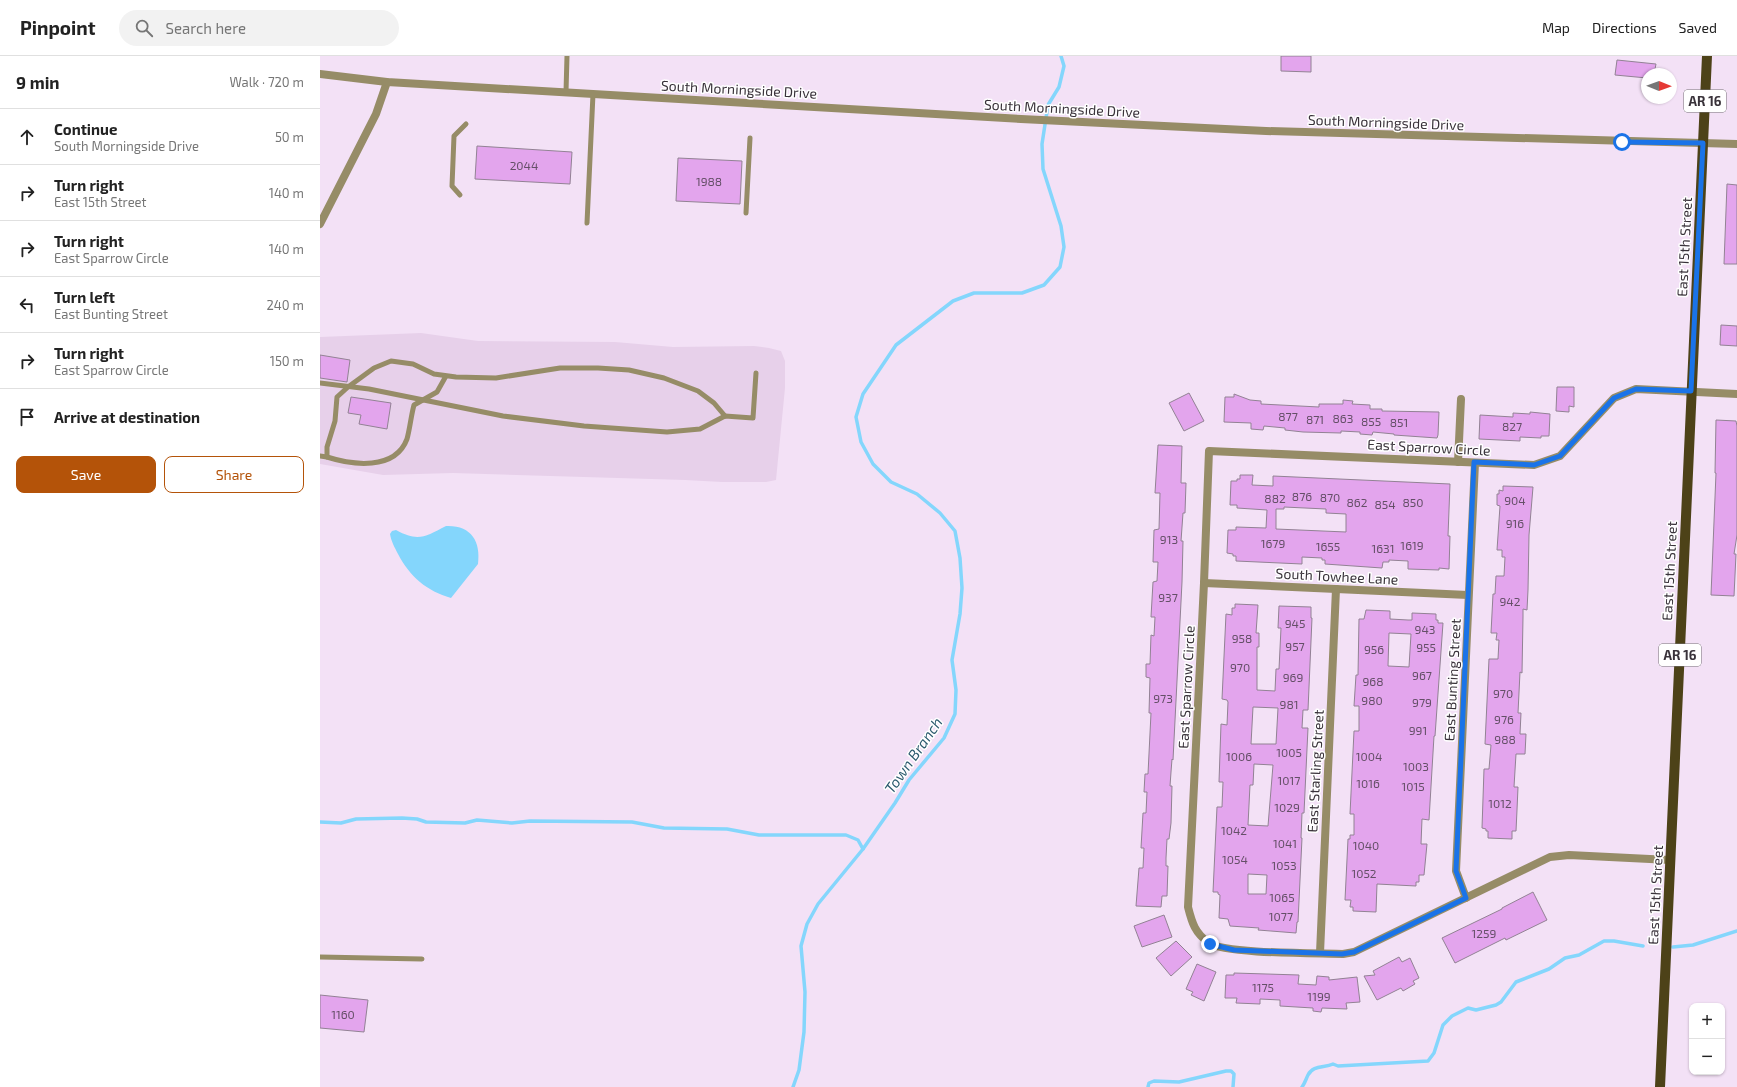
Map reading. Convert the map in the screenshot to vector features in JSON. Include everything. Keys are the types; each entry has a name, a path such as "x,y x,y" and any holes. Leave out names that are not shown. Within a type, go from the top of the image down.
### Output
{"main road":[{"name":"East 15th Street","path":"1660,1087 1706,56"}],"street":[{"name":"South Morningside Drive","path":"320,74 387,82 1021,119 1266,131 1737,144"},
{"path":"320,224 376,114 387,82"},
{"name":"East Sparrow Circle","path":"1670,860 1569,855 1550,857 1364,948 1342,954 1234,950 1210,944 1194,929 1188,907 1209,451 1534,465 1560,456 1614,398 1636,389 1737,394"},
{"path":"1458,462 1461,399"},
{"name":"East Bunting Street","path":"1466,898 1456,871 1474,462"},
{"name":"South Towhee Lane","path":"1204,583 1468,595"},
{"name":"East Starling Street","path":"1320,953 1336,589"}],"lane":[{"path":"566,92 567,56"},
{"path":"587,223 592,94"},
{"path":"460,195 452,186 454,136 466,124"},
{"path":"746,213 750,138"},
{"path":"327,457 327,447 335,421 337,397 374,368 391,361 413,364 434,374 446,376 496,378 560,368 629,370 664,378 698,391 714,403 725,416"},
{"path":"320,383 369,389 503,416 584,426 667,432 700,429 725,416 753,418 756,373"},
{"path":"320,456 366,464 387,459 400,449 406,439 414,405 437,392 446,376"},
{"path":"320,957 422,959"}],"shaded area":[{"path":"421,333 478,341 615,342 673,347 754,346 781,351 785,361 785,388 776,480 766,482 722,482 453,473 383,475 320,464 320,337"}],"water":[{"path":"446,526 455,526 468,532 476,542 479,556 478,564 451,598 427,587 408,570 392,542 390,534 392,531 396,530 410,536 421,537"}],"building":[{"path":"1281,56 1311,56 1311,72 1281,71"},
{"path":"1617,60 1656,64 1655,68 1641,68 1641,77 1615,75"},
{"path":"477,146 572,152 570,184 475,179"},
{"path":"678,158 742,161 740,204 676,201"},
{"path":"1727,184 1737,185 1737,264 1724,264"},
{"path":"1721,325 1737,326 1737,346 1720,345"},
{"path":"320,355 350,360 347,382 320,378"},
{"path":"1557,387 1574,387 1574,407 1569,406 1569,412 1556,411"},
{"path":"1189,393 1204,421 1184,431 1169,403"},
{"path":"1234,394 1250,400 1261,401 1261,404 1319,407 1319,404 1343,404 1343,400 1353,401 1352,404 1370,405 1370,409 1382,409 1382,411 1439,412 1438,435 1437,438 1373,432 1372,435 1360,434 1360,432 1341,431 1341,433 1303,432 1285,430 1285,428 1264,426 1263,430 1251,429 1251,423 1224,422 1225,397 1234,397"},
{"path":"351,397 391,403 387,429 359,424 361,415 348,413"},
{"path":"1530,412 1550,414 1549,436 1541,436 1541,438 1520,437 1520,441 1479,439 1480,415 1513,417 1513,413 1530,414"},
{"path":"1716,420 1736,421 1737,426 1737,535 1734,554 1736,554 1734,596 1711,595 1716,473"},
{"path":"1158,445 1182,446 1181,483 1186,483 1185,513 1183,513 1181,541 1183,541 1182,582 1173,760 1172,759 1170,786 1172,786 1171,823 1169,839 1167,839 1166,858 1166,866 1168,866 1167,896 1162,896 1161,907 1136,906 1139,868 1143,868 1144,848 1141,848 1143,813 1146,813 1147,792 1144,792 1145,774 1148,774 1151,713 1149,713 1150,678 1146,677 1146,664 1150,664 1151,635 1154,636 1155,617 1151,617 1153,582 1157,581 1158,562 1153,562 1154,530 1159,529 1160,493 1155,493"},
{"path":"1240,475 1253,475 1252,485 1273,486 1273,476 1450,484 1448,536 1450,536 1449,569 1408,569 1408,561 1389,560 1389,562 1383,562 1382,568 1325,564 1325,560 1322,560 1322,558 1302,557 1302,564 1236,561 1236,556 1227,553 1228,530 1236,530 1236,527 1266,528 1267,510 1237,508 1237,505 1230,505 1231,481 1237,481 1237,479 1240,479","holes":["1284,507 1326,509 1326,513 1346,514 1346,532 1276,529 1276,509 1284,509"]},
{"path":"1503,486 1533,487 1529,535 1527,610 1523,609 1522,673 1520,672 1518,713 1521,713 1520,734 1526,734 1525,754 1516,754 1514,787 1518,787 1517,810 1516,831 1512,831 1512,839 1488,838 1488,831 1482,828 1484,769 1489,769 1491,745 1485,744 1489,659 1498,659 1499,640 1496,640 1497,633 1491,633 1493,594 1495,594 1496,576 1504,576 1505,557 1502,557 1502,550 1497,550 1500,506 1497,505 1497,494 1499,494 1499,490 1503,491"},
{"path":"1235,604 1258,605 1256,633 1259,633 1259,647 1257,647 1257,690 1275,691 1276,669 1279,669 1281,628 1278,628 1279,606 1311,607 1312,618 1308,710 1303,710 1302,728 1308,728 1304,813 1302,813 1298,922 1296,933 1230,926 1228,919 1219,918 1220,895 1218,892 1213,892 1217,807 1222,807 1223,782 1219,782 1221,724 1227,725 1228,702 1227,700 1222,699 1226,614 1232,615 1232,608 1235,608","holes":["1253,707 1278,708 1276,744 1251,744","1254,764 1273,765 1268,826 1248,825 1250,785 1253,785","1248,874 1267,875 1266,894 1248,894"]},
{"path":"1366,610 1390,611 1390,619 1412,620 1412,613 1436,614 1436,620 1438,620 1438,623 1443,623 1429,820 1422,819 1421,844 1427,844 1424,875 1419,875 1419,882 1416,882 1416,886 1377,884 1376,912 1353,911 1353,907 1350,907 1351,900 1345,900 1348,839 1350,839 1350,835 1354,835 1354,814 1350,814 1354,731 1359,731 1359,706 1354,706 1356,675 1358,675 1359,619 1364,619","holes":["1389,633 1411,634 1409,667 1388,666"]},
{"path":"1533,892 1547,920 1506,940 1505,938 1455,963 1442,938"},
{"path":"1164,915 1172,937 1142,947 1134,926"},
{"path":"1176,941 1192,957 1171,976 1156,958"},
{"path":"1399,957 1402,962 1410,958 1419,978 1413,981 1415,984 1403,991 1401,988 1377,1000 1364,976 1375,975 1373,971"},
{"path":"1197,964 1216,972 1204,1001 1191,995 1193,992 1186,989"},
{"path":"1234,973 1299,975 1298,984 1316,985 1317,976 1329,977 1329,980 1357,977 1360,1002 1346,1003 1347,1009 1322,1008 1321,1012 1313,1011 1313,1008 1280,1006 1280,1000 1260,999 1260,1004 1236,1003 1237,998 1225,998 1226,975 1234,975"},
{"path":"320,995 368,1000 364,1032 320,1028"}],"waterway":[{"name":"Town Branch","path":"793,1087 799,1070 804,1032 805,992 801,946 807,924 818,904 863,849 909,780 944,738 955,714 956,690 952,660 960,614 962,588 960,558 955,531 940,513 917,494 891,482 873,464 861,442 856,417 863,394 896,345 953,301 974,293 1022,293 1044,285 1060,267 1064,247 1061,226 1043,169 1042,144 1048,105 1059,87 1064,66 1061,56"},
{"path":"320,822 341,823 356,819 402,818 417,819 426,822 465,823 477,820 512,823 530,821 632,822 664,828 727,829 759,835 846,835 858,840 863,849"},
{"path":"1673,947 1693,945 1737,931"},
{"path":"1302,1087 1310,1072 1319,1067 1333,1064 1338,1066 1428,1061 1434,1053 1443,1025 1452,1016 1468,1008 1476,1010 1496,1005 1501,1002 1516,982 1549,969 1565,958 1579,955 1604,941 1614,941 1643,946"},
{"path":"1148,1087 1149,1083 1154,1081 1179,1082 1226,1071 1231,1071 1234,1074 1233,1087"}],"route":[{"path":"1210,944 1234,950 1342,954 1354,952 1466,898 1456,871 1474,462 1534,465 1560,456 1614,398 1636,389 1691,391 1703,143 1622,142"}]}
